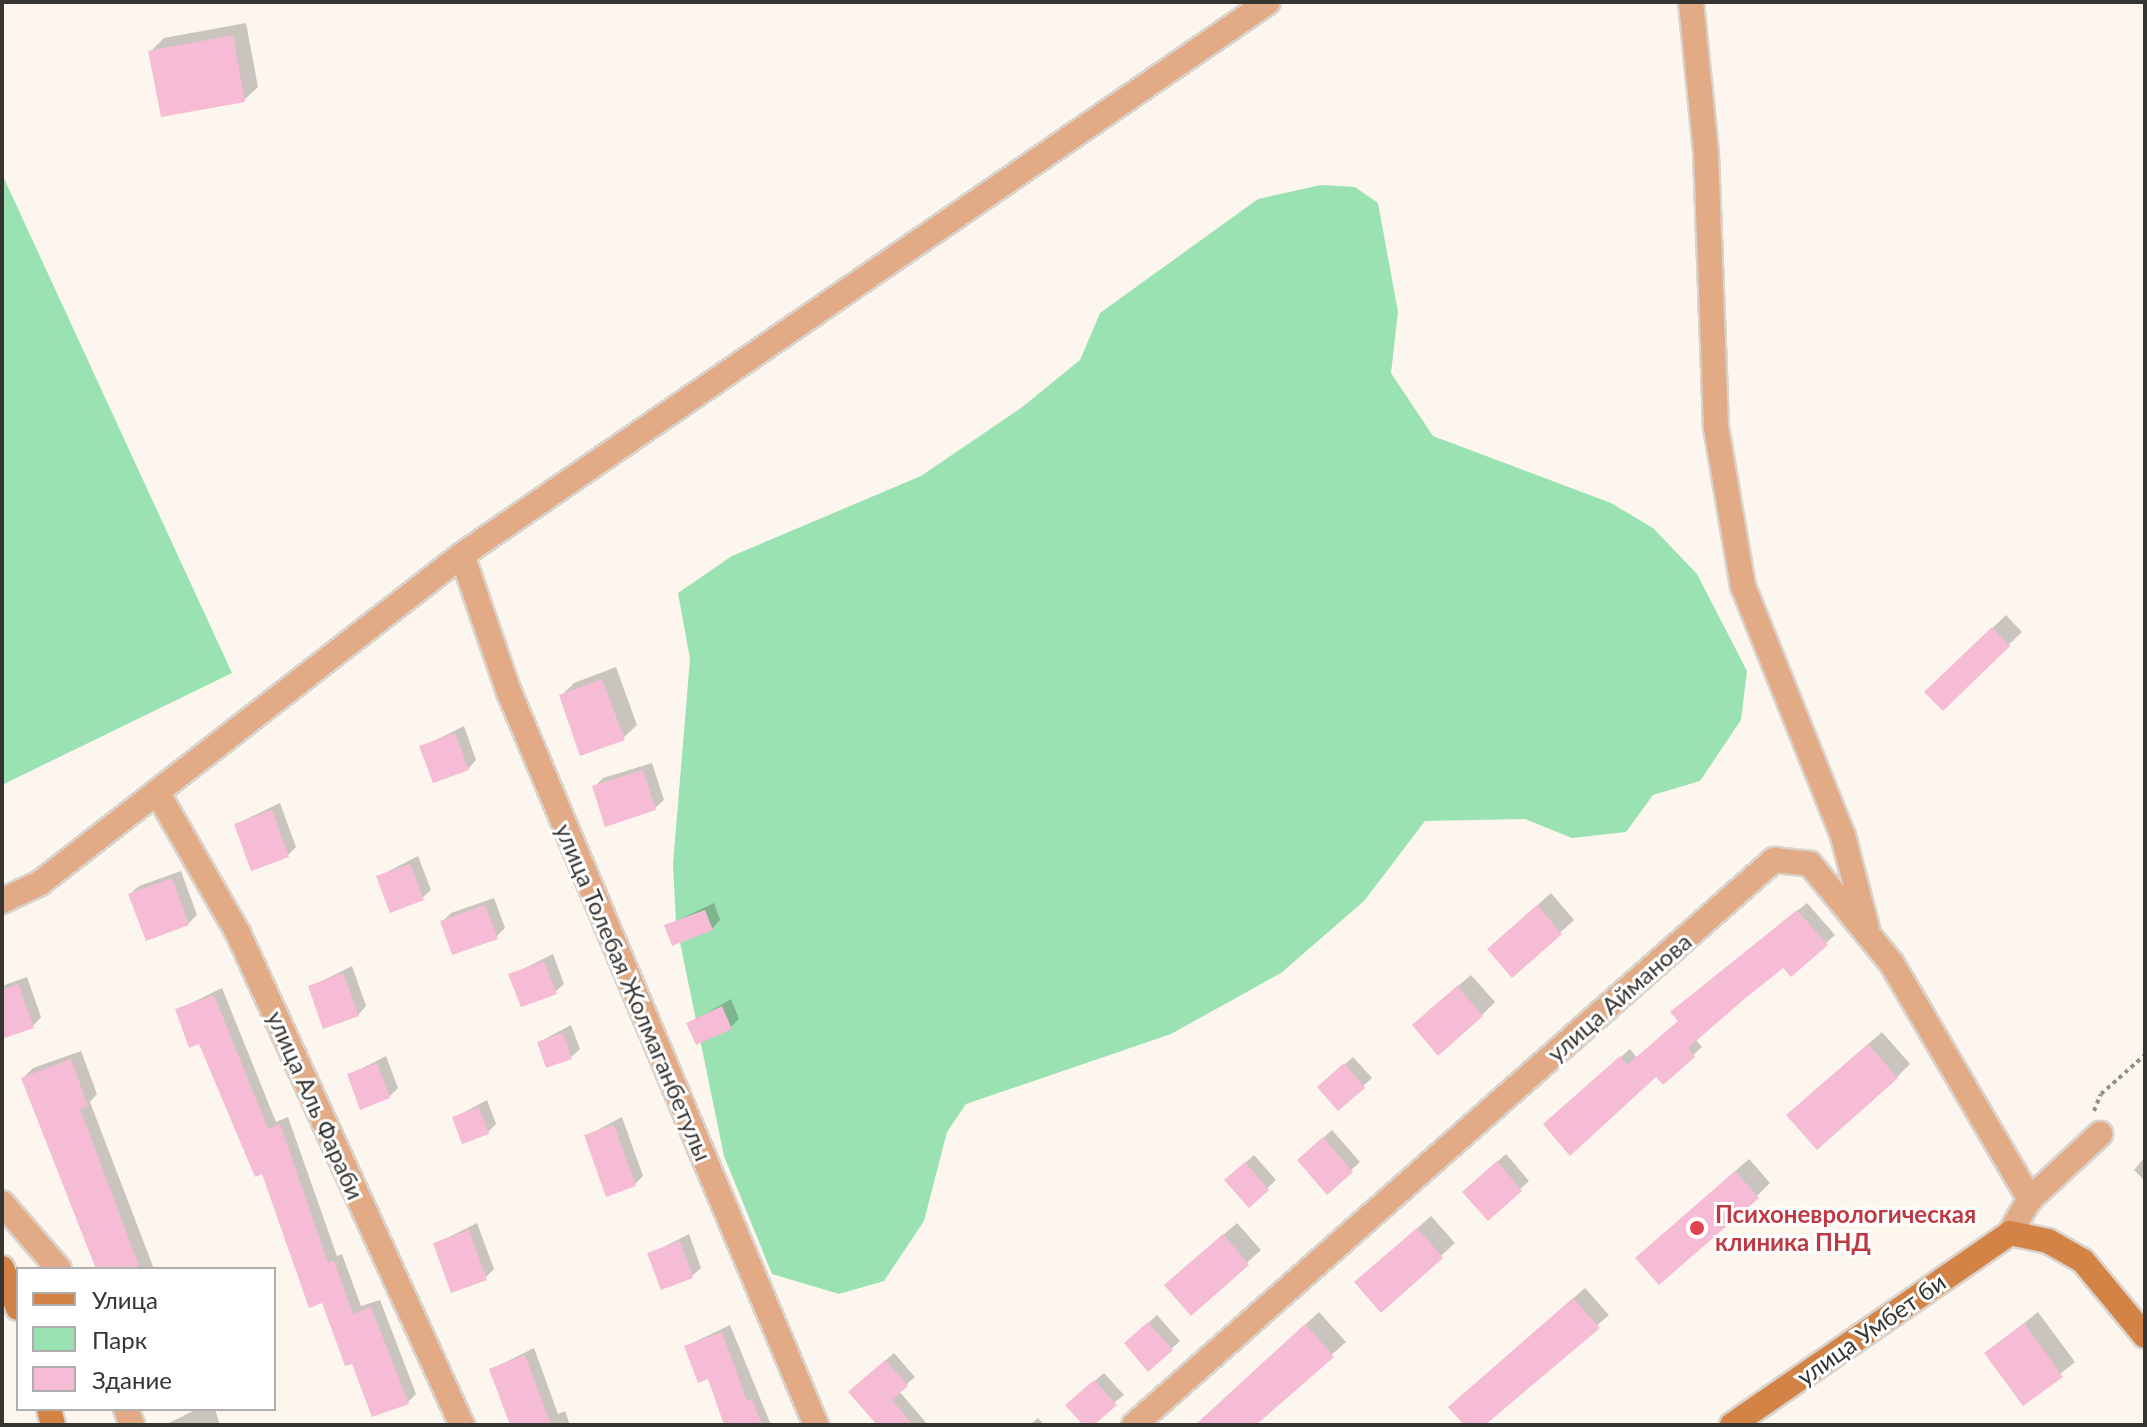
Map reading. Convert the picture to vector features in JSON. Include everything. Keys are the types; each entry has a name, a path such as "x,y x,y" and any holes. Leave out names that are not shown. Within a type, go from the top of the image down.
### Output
{"street":[{"path":"2,901 40,883 462,555 1268,2"},
{"path":"1691,2 1706,153 1716,427 1743,586 1843,836 1868,934"},
{"name":"улица Толебая Жолмаганбетулы","path":"462,555 509,692 816,1425"},
{"name":"улица Аль Фараби","path":"157,792 238,933 462,1425"},
{"name":"улица Айманова","path":"1134,1425 1774,860 1810,864 1892,964 2030,1199"},
{"path":"2095,1128 2030,1199 2010,1233 2048,1241 2083,1261 2145,1336"},
{"path":"2,1203 57,1267"},
{"name":"улица Умбет би","path":"1732,1425 2010,1233"},
{"path":"2,1268 16,1303"}],"path":[{"path":"2095,1128 2101,1094 2145,1055"}],"green space":[{"path":"2,174 232,673 2,785"},
{"path":"1321,185 1355,187 1378,203 1398,312 1391,373 1433,436 1611,503 1653,528 1697,574 1747,671 1741,720 1700,781 1653,795 1626,832 1572,838 1525,819 1425,821 1364,901 1281,973 1171,1034 966,1104 947,1132 924,1221 884,1281 839,1294 772,1274 724,1156 676,923 673,864 690,659 678,593 732,556 921,476 1021,408 1080,360 1100,313 1258,199"}],"building":[{"path":"233,35 245,102 161,117 148,51"},
{"path":"1992,627 2010,646 1943,711 1924,692"},
{"path":"602,679 625,740 580,756 559,695"},
{"path":"455,733 469,770 433,783 419,746"},
{"path":"643,770 656,810 605,827 592,786"},
{"path":"272,810 289,857 251,871 234,824"},
{"path":"410,864 424,900 390,913 376,876"},
{"path":"172,878 189,925 146,941 128,894"},
{"path":"485,905 498,939 452,955 440,921"},
{"path":"1537,905 1562,934 1512,978 1487,949"},
{"path":"705,910 713,930 672,946 664,925"},
{"path":"1797,910 1828,945 1791,977 1783,968 1742,1001 1688,1048 1695,1057 1663,1085 1656,1077 1570,1156 1543,1124 1620,1056 1627,1065 1678,1021 1670,1012"},
{"path":"544,961 557,994 521,1007 508,974"},
{"path":"343,973 359,1016 323,1029 308,986"},
{"path":"18,984 34,1028 2,1039 2,990"},
{"path":"1457,986 1483,1016 1438,1056 1412,1025"},
{"path":"214,995 268,1129 280,1124 328,1263 334,1261 353,1314 371,1307 409,1404 372,1417 352,1364 345,1366 322,1303 309,1308 262,1174 255,1177 199,1044 189,1048 175,1009"},
{"path":"722,1006 732,1029 696,1045 686,1023"},
{"path":"563,1033 572,1059 546,1068 537,1042"},
{"path":"1868,1044 1898,1078 1817,1150 1786,1115"},
{"path":"71,1059 88,1106 80,1109 139,1267 95,1267 21,1078"},
{"path":"377,1063 390,1098 360,1110 347,1074"},
{"path":"1344,1063 1365,1088 1338,1111 1317,1087"},
{"path":"479,1107 489,1134 462,1144 452,1117"},
{"path":"614,1125 636,1186 606,1197 584,1135"},
{"path":"1323,1137 1353,1172 1327,1195 1297,1160"},
{"path":"1497,1161 1522,1191 1488,1221 1462,1192"},
{"path":"1245,1162 1269,1190 1249,1208 1224,1180"},
{"name":"Психоневрологическая клиника ПНД","path":"1735,1171 1759,1198 1659,1285 1635,1258"},
{"path":"1417,1228 1443,1258 1381,1313 1354,1282"},
{"path":"469,1230 487,1280 451,1293 433,1243"},
{"path":"1223,1234 1249,1265 1191,1316 1164,1285"},
{"path":"680,1241 693,1278 661,1290 647,1253"},
{"path":"1573,1298 1600,1328 1485,1425 1464,1425 1448,1407"},
{"path":"1148,1322 1173,1350 1148,1372 1124,1343"},
{"path":"2024,1323 2063,1377 2023,1406 1984,1353"},
{"path":"1305,1324 1334,1357 1256,1425 1195,1425"},
{"path":"722,1332 747,1401 752,1399 762,1425 724,1425 708,1379 698,1383 684,1346"},
{"path":"525,1355 551,1425 510,1425 489,1369"},
{"path":"885,1360 908,1386 892,1400 913,1425 877,1425 848,1392"},
{"path":"1094,1380 1117,1405 1094,1425 1083,1425 1065,1405"}],"place":[{"name":"Психоневрологическая клиника ПНД","path":"1697,1228"}]}
